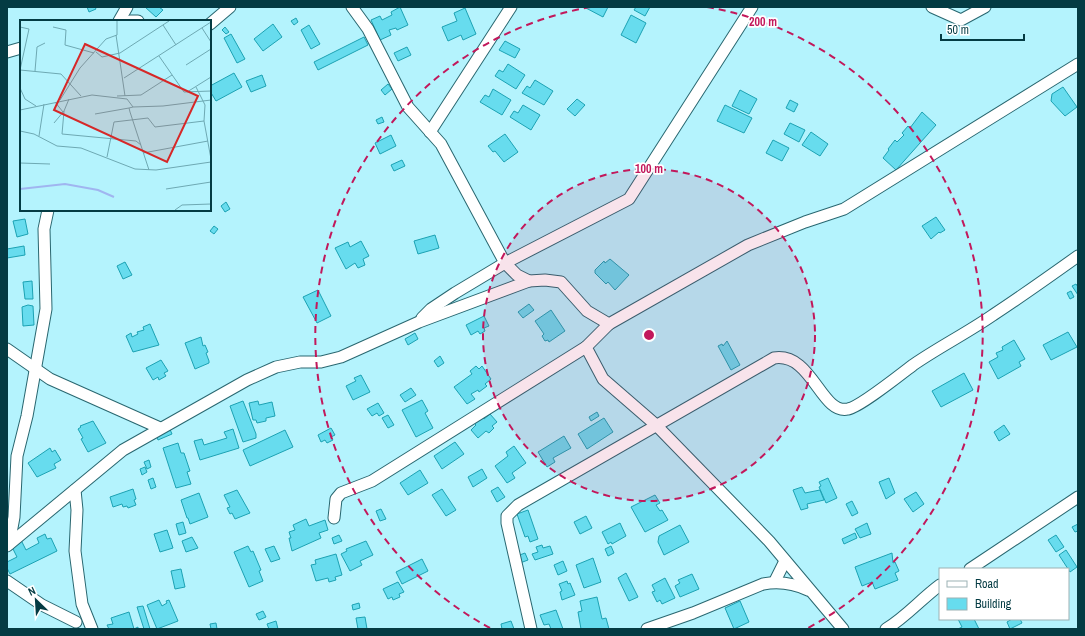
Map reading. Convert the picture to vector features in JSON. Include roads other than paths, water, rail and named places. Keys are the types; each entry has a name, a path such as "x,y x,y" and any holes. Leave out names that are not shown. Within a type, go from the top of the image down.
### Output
{"street":[{"path":"120,20 127,7"},
{"path":"211,23 230,7"},
{"path":"352,7 368,29 408,107 441,144 506,263 517,275 529,281"},
{"path":"430,132 511,7"},
{"path":"419,322 443,301 506,263 629,199 752,7"},
{"path":"932,7 961,20 982,8"},
{"path":"7,52 20,48"},
{"path":"334,518 336,499 340,494 372,481 586,347 609,324 748,245 804,222 844,209 1078,64"},
{"path":"8,545 14,517 17,456 27,416 46,309 44,229 48,211"},
{"path":"531,629 507,516 518,505 774,358 783,357 793,360 802,368 830,402 839,409 848,410 859,404 947,342 993,315 1078,256"},
{"path":"8,545 123,450 247,380 276,367 300,362 321,362 341,356 419,322 529,281 545,280 561,282 587,311 609,324"},
{"path":"586,347 604,379 643,412 769,541 843,629"},
{"path":"7,349 34,370 50,379 160,428"},
{"path":"638,435 643,412"},
{"path":"75,490 77,510 75,551 82,604 92,629"},
{"path":"972,568 1078,497"},
{"path":"775,581 785,561"},
{"path":"7,581 75,625 82,604"},
{"path":"647,629 693,613 754,587 775,581 798,586 812,592"},
{"path":"886,629 903,618 923,598 939,586"}]}
